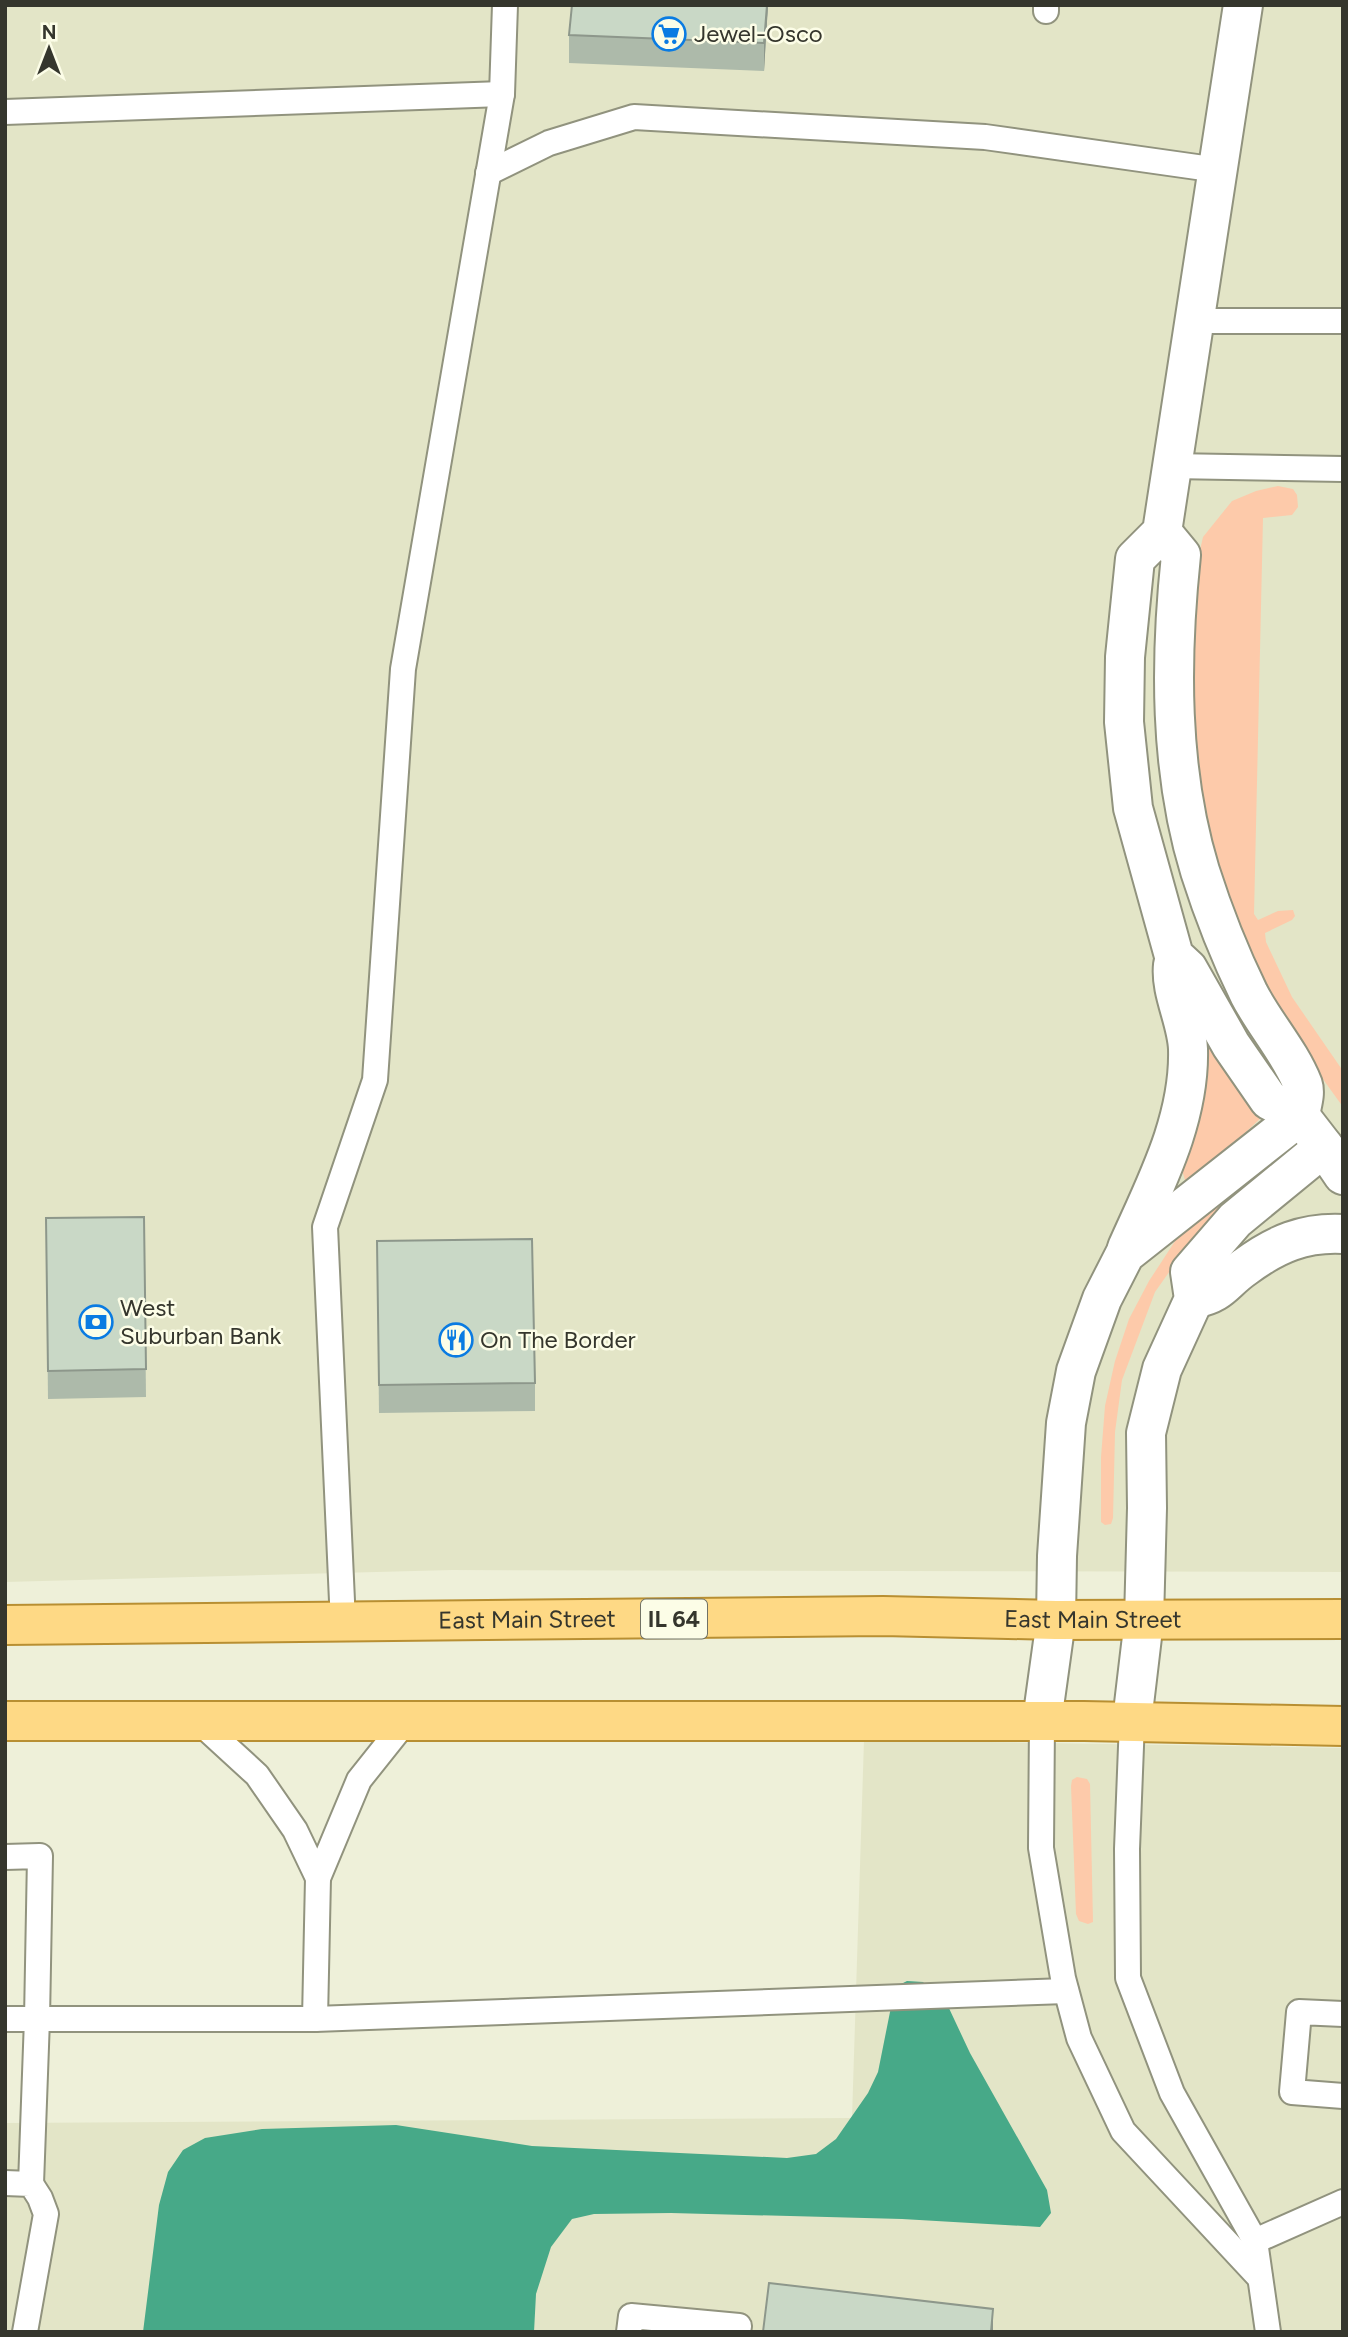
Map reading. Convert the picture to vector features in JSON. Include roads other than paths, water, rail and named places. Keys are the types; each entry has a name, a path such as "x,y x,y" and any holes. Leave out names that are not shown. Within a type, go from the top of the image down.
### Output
{"main road":[{"name":"East Main Street","path":"5,1625 883,1616 1056,1620 1343,1619"},
{"path":"5,1721 1132,1721 1343,1726"}],"street":[{"path":"1042,1721 1056,1620 1057,1556 1066,1423 1076,1371 1102,1299 1125,1254 1164,1164 1180,1120 1187,1081 1188,1048 1182,1010 1172,977 1174,956 1133,808 1124,722 1125,657 1135,559 1162,532 1243,5"},
{"path":"1125,1254 1300,1116 1304,1088 1250,995 1200,871 1185,811 1175,717 1175,610 1181,555 1162,532"},
{"path":"1132,1721 1144,1620 1146,1433 1162,1369 1194,1299 1190,1272 1235,1220 1334,1161 1300,1116 1269,1100 1231,1045 1188,969 1174,956"},
{"path":"1194,1299 1213,1295 1243,1268 1276,1247 1310,1234 1343,1234"}],"lane":[{"path":"343,1623 325,1227 375,1080 403,669 502,94 505,5"},
{"path":"5,112 502,94"},
{"path":"488,173 549,143 634,117 985,136 1218,170"},
{"path":"1194,321 1343,321"},
{"path":"1171,466 1343,469"},
{"path":"198,1721 257,1775 295,1830 318,1878"},
{"path":"315,2019 318,1878 359,1780 406,1721"},
{"path":"1042,1721 1041,1848 1066,1992 1079,2038 1123,2131 1260,2278"},
{"path":"1132,1721 1127,1850 1128,1978 1172,2093 1255,2241 1268,2332"},
{"path":"5,1857 40,1856 31,2184 46,2214 25,2332"},
{"path":"5,2019 315,2019 1066,1992"},
{"path":"1343,2014 1299,2012 1292,2092 1343,2096"},
{"path":"5,2183 31,2184"},
{"path":"1255,2241 1343,2202"},
{"path":"629,2332 631,2316 739,2326 738,2332"}],"place":[{"name":"Jewel-Osco","path":"669,34"},
{"name":"West Suburban Bank","path":"96,1322"},
{"name":"On The Border","path":"456,1340"}]}
